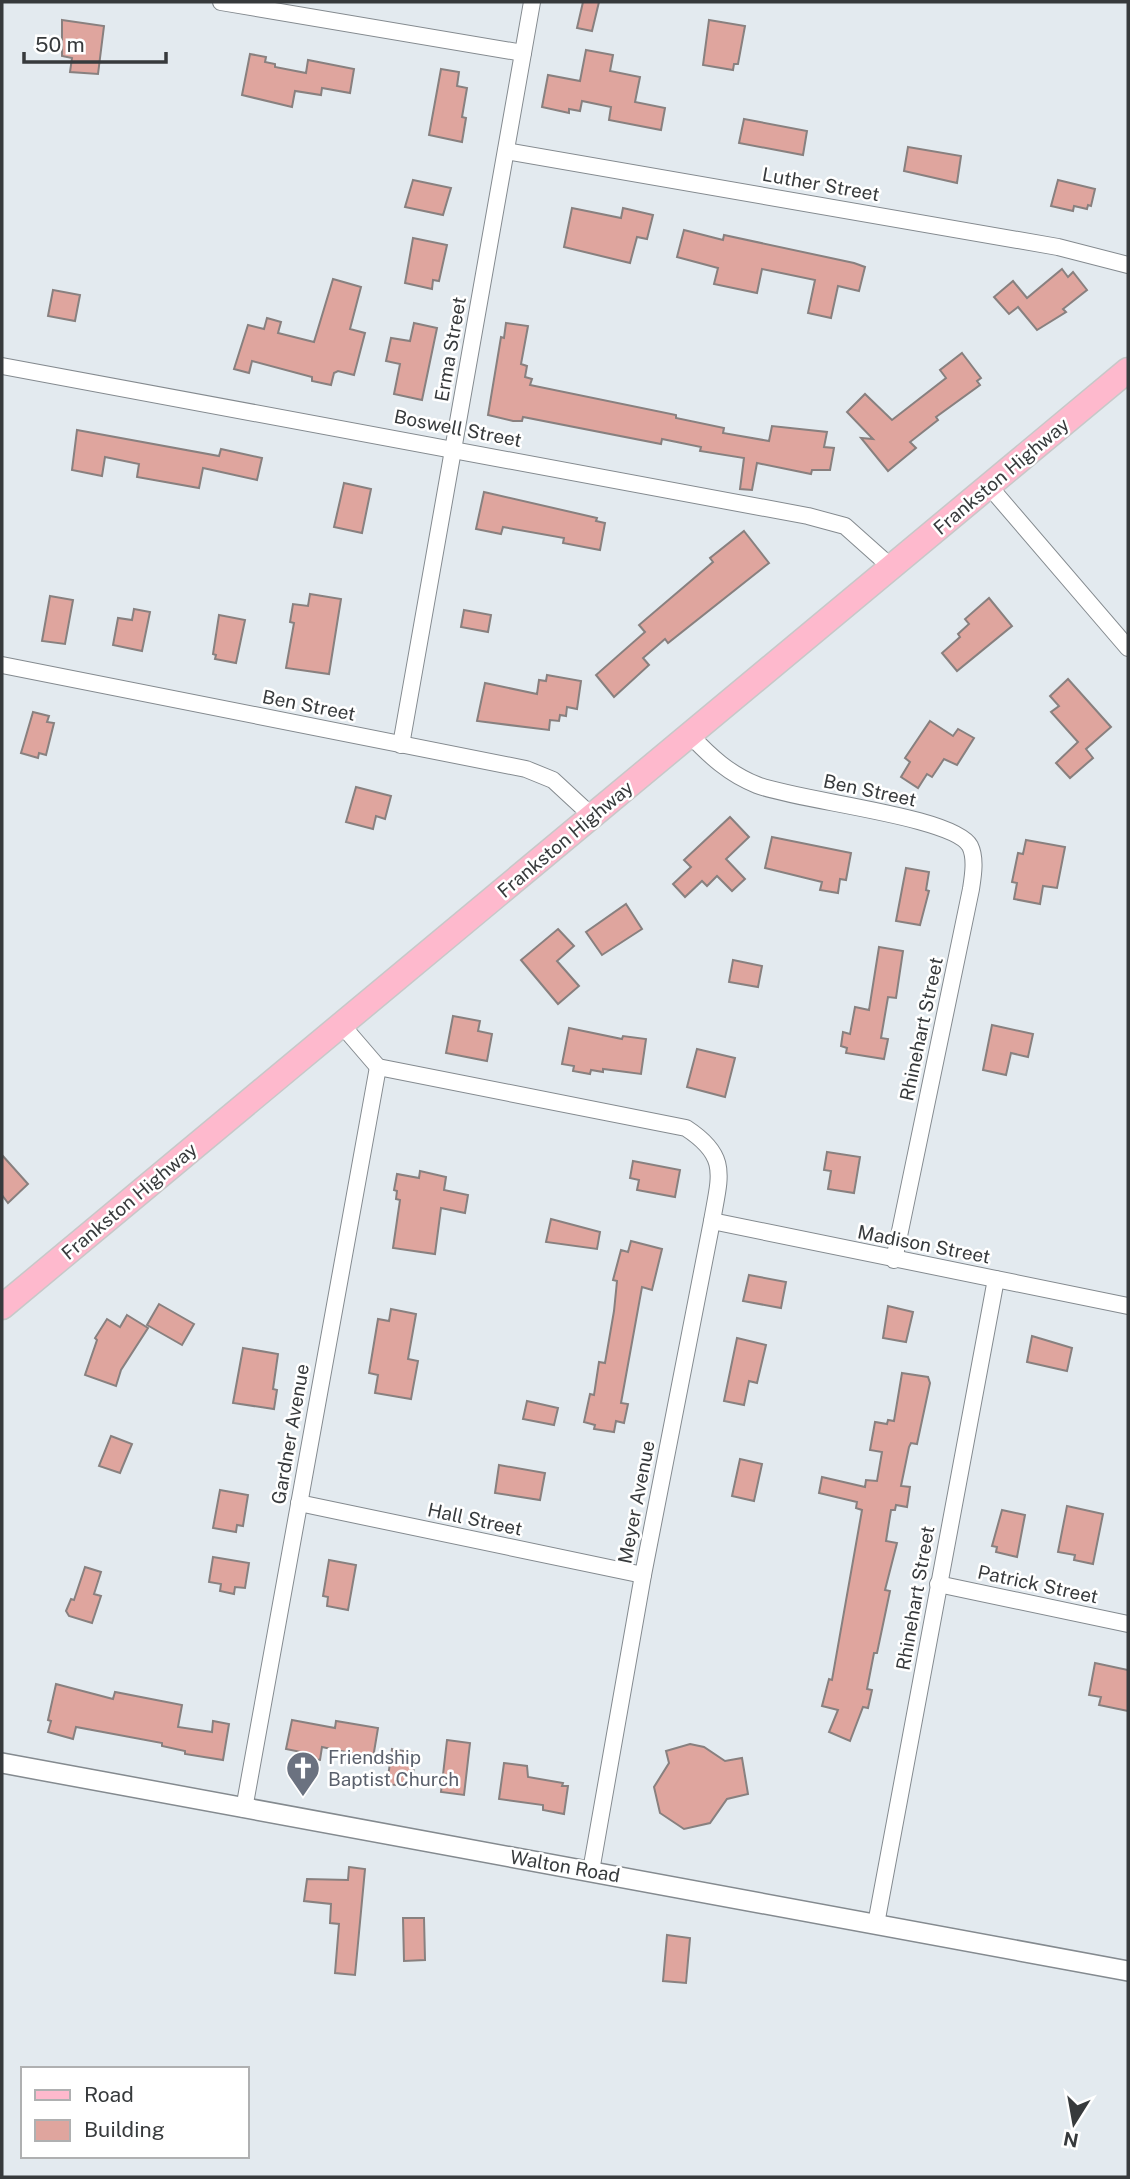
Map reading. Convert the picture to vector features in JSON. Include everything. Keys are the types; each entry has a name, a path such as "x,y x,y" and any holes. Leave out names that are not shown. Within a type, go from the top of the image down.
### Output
{"main road":[{"name":"Frankston Highway","path":"2,1307 1128,370"}],"street":[{"path":"221,2 523,53"},
{"name":"Erma Street","path":"401,745 532,2"},
{"name":"Luther Street","path":"506,151 1058,247 1128,265"},
{"name":"Boswell Street","path":"2,366 453,448 831,522 857,535 891,567"},
{"path":"989,485 1128,648"},
{"name":"Ben Street","path":"2,665 541,774 563,788 593,817"},
{"name":"Ben Street","path":"690,735 723,767 760,787 925,823 956,833 970,847"},
{"name":"Rhinehart Street","path":"894,1260 971,889 974,866 970,847"},
{"path":"341,1024 378,1067"},
{"name":"Meyer Avenue","path":"378,1067 685,1128 708,1143 718,1162 719,1182 712,1222 643,1575 591,1871"},
{"name":"Gardner Avenue","path":"244,1808 378,1067"},
{"name":"Madison Street","path":"712,1222 1128,1306"},
{"name":"Rhinehart Street","path":"876,1924 996,1279"},
{"name":"Hall Street","path":"299,1503 643,1575"},
{"name":"Patrick Street","path":"938,1584 1128,1624"},
{"name":"Walton Road","path":"2,1763 1128,1971"}],"building":[{"path":"583,2 599,2 592,31 577,28"},
{"path":"62,20 104,26 98,74 70,72 72,58 62,56"},
{"path":"709,20 745,26 738,64 734,64 733,70 703,65"},
{"path":"586,50 613,55 610,71 640,77 635,102 665,108 661,130 609,120 611,107 582,101 580,111 569,109 569,113 542,107 548,75 580,81"},
{"path":"250,54 266,57 265,62 275,64 275,67 306,73 308,60 354,69 350,93 322,88 321,95 295,91 292,107 242,95"},
{"path":"441,69 459,72 457,86 467,88 462,117 466,118 462,142 429,135"},
{"path":"744,119 807,131 803,155 739,143"},
{"path":"908,147 961,156 957,183 904,171"},
{"path":"413,180 451,188 443,215 405,207"},
{"path":"1058,180 1095,189 1091,206 1088,205 1087,209 1074,206 1073,211 1051,206"},
{"path":"572,208 621,218 623,208 653,215 647,239 637,237 630,263 564,247"},
{"path":"684,230 723,240 724,235 854,263 865,267 859,291 838,286 831,318 808,313 815,280 762,269 757,293 714,284 718,268 677,257"},
{"path":"413,238 447,245 439,281 433,280 432,289 405,283"},
{"path":"1062,269 1068,277 1073,272 1087,290 1063,309 1066,312 1037,330 1018,307 1009,314 994,297 1013,281 1027,298"},
{"path":"333,279 361,287 350,329 365,333 354,375 338,371 334,373 331,385 312,381 312,377 252,361 249,373 234,369 248,325 264,329 267,318 281,322 278,333 314,342"},
{"path":"53,290 80,295 75,321 48,316"},
{"path":"414,323 437,328 422,400 394,394 400,364 386,361 391,338 410,341"},
{"path":"506,323 528,326 521,364 527,366 525,377 532,379 530,385 676,415 676,418 724,428 723,433 769,441 772,426 827,432 824,447 834,448 830,470 812,470 811,474 757,463 752,490 740,489 744,458 700,451 701,447 662,439 661,444 523,417 522,421 513,421 488,415 501,337 504,338"},
{"path":"962,353 981,378 977,381 980,385 936,417 938,420 910,442 916,448 888,471 861,438 873,439 847,412 865,394 892,420 946,378 940,370"},
{"path":"77,430 219,456 221,449 262,458 257,480 203,468 199,488 137,477 139,464 105,457 102,476 72,470"},
{"path":"344,483 371,489 362,533 334,527"},
{"path":"484,492 597,518 596,521 605,523 600,550 563,543 564,538 503,527 501,534 476,529"},
{"path":"744,531 769,563 668,643 665,639 643,658 649,665 614,697 596,675 645,632 639,625 713,562 710,558"},
{"path":"310,594 341,599 329,674 286,668 294,623 290,622 293,604 308,606"},
{"path":"50,596 73,600 65,644 42,641"},
{"path":"989,598 1012,626 957,671 942,653 960,637 958,634 969,624 965,619"},
{"path":"134,609 150,612 142,651 113,645 118,618 132,620"},
{"path":"464,610 491,615 488,632 461,627"},
{"path":"219,615 245,620 236,663 215,659 216,655 213,654"},
{"path":"547,675 581,681 577,709 567,707 566,716 560,715 559,721 550,720 549,730 477,721 485,683 537,694 539,680 546,681"},
{"path":"1068,679 1111,727 1086,749 1093,758 1070,778 1056,763 1078,742 1051,712 1059,706 1050,696"},
{"path":"33,712 49,716 47,722 54,723 46,755 39,753 38,758 21,753"},
{"path":"930,721 953,736 958,729 974,738 957,765 944,759 932,777 927,774 918,788 901,777 910,762 905,758"},
{"path":"356,787 391,796 385,819 376,816 373,829 346,822"},
{"path":"730,817 749,837 726,859 745,879 732,891 717,876 707,886 702,881 685,897 673,884 691,867 684,860"},
{"path":"772,837 851,853 846,880 840,879 838,893 820,890 822,882 765,868"},
{"path":"1026,840 1065,847 1057,888 1043,886 1040,904 1014,899 1017,883 1012,882 1018,853 1023,854"},
{"path":"906,868 929,872 926,890 929,891 920,925 896,921"},
{"path":"626,904 642,929 602,955 586,932"},
{"path":"558,929 574,946 557,961 579,986 558,1004 521,960"},
{"path":"879,947 903,951 896,998 888,997 881,1038 888,1039 884,1059 846,1053 847,1048 841,1046 843,1032 850,1034 855,1007 869,1010"},
{"path":"733,960 762,966 758,987 729,982"},
{"path":"453,1016 480,1021 478,1031 492,1034 487,1061 446,1053"},
{"path":"992,1025 1033,1034 1028,1057 1011,1053 1006,1075 983,1070"},
{"path":"569,1028 622,1039 623,1036 646,1039 641,1074 603,1069 603,1072 591,1070 590,1074 573,1071 574,1066 562,1064"},
{"path":"697,1049 735,1058 725,1097 687,1087"},
{"path":"827,1152 860,1157 854,1193 828,1189 831,1171 824,1170"},
{"path":"2,1155 28,1184 8,1203 2,1195"},
{"path":"633,1161 680,1170 675,1197 637,1190 639,1180 630,1178"},
{"path":"420,1171 446,1177 444,1190 468,1195 465,1213 441,1208 435,1254 393,1248 400,1200 396,1199 397,1191 394,1190 397,1174 419,1178"},
{"path":"551,1219 600,1232 597,1249 546,1242"},
{"path":"631,1241 662,1249 652,1290 642,1287 621,1403 628,1404 624,1423 616,1421 614,1432 594,1429 595,1425 584,1422 590,1394 594,1395 599,1362 605,1363 617,1281 613,1280 621,1250 628,1252"},
{"path":"749,1275 786,1282 781,1308 743,1301"},
{"path":"159,1304 194,1324 182,1345 147,1325"},
{"path":"888,1306 913,1312 906,1342 883,1338"},
{"path":"391,1309 416,1314 408,1359 418,1361 411,1399 375,1393 378,1375 369,1373 378,1319 389,1321"},
{"path":"127,1315 148,1328 121,1370 116,1386 85,1375 97,1340 95,1338 107,1319 120,1327"},
{"path":"1032,1336 1072,1348 1067,1371 1027,1362"},
{"path":"737,1338 766,1345 757,1383 749,1381 744,1405 724,1401"},
{"path":"243,1348 278,1354 273,1389 277,1390 274,1409 233,1403"},
{"path":"902,1373 928,1377 930,1383 917,1444 911,1443 909,1447 901,1486 910,1487 907,1507 896,1505 895,1510 891,1510 886,1541 897,1543 885,1590 890,1591 867,1689 872,1690 868,1708 863,1707 850,1741 829,1732 838,1710 822,1706 829,1679 832,1680 862,1510 856,1508 857,1502 819,1493 822,1477 865,1487 866,1480 877,1481 882,1452 870,1450 875,1422 887,1424 888,1420 894,1421"},
{"path":"527,1401 558,1408 554,1425 523,1419"},
{"path":"111,1436 132,1444 120,1473 99,1466"},
{"path":"740,1459 762,1464 754,1501 732,1496"},
{"path":"499,1465 545,1473 540,1500 495,1493"},
{"path":"220,1490 248,1495 243,1526 237,1525 236,1532 213,1528"},
{"path":"1067,1506 1103,1514 1093,1564 1074,1560 1075,1555 1058,1552"},
{"path":"1002,1510 1025,1515 1017,1557 996,1552 997,1547 992,1546"},
{"path":"213,1557 249,1563 245,1588 235,1587 234,1594 220,1591 221,1584 209,1582"},
{"path":"329,1560 356,1565 348,1610 327,1606 328,1597 323,1596"},
{"path":"85,1567 101,1572 94,1594 101,1596 92,1623 69,1616 66,1611 71,1599 74,1600"},
{"path":"1095,1663 1128,1670 1128,1711 1099,1705 1101,1697 1089,1695"},
{"path":"56,1684 113,1699 115,1692 182,1705 178,1727 212,1732 213,1721 229,1724 223,1760 185,1754 185,1751 162,1746 162,1743 76,1727 73,1739 48,1732"},
{"path":"292,1720 335,1728 336,1721 378,1728 373,1758 322,1747 320,1760 305,1758 306,1753 286,1749"},
{"path":"447,1740 470,1743 464,1795 441,1792"},
{"path":"690,1744 704,1747 725,1761 742,1758 748,1794 727,1799 710,1823 684,1829 660,1813 654,1787 669,1763 666,1751"},
{"path":"392,1749 416,1753 411,1787 387,1784"},
{"path":"504,1763 527,1766 528,1777 568,1786 564,1814 543,1810 543,1805 499,1799"},
{"path":"349,1867 365,1869 355,1975 335,1973 339,1924 330,1923 331,1904 304,1901 307,1879 348,1880"},
{"path":"403,1918 424,1918 425,1960 404,1961"},
{"path":"667,1935 690,1938 686,1983 663,1981"}],"place":[{"name":"Friendship Baptist Church","path":"303,1798"}]}
